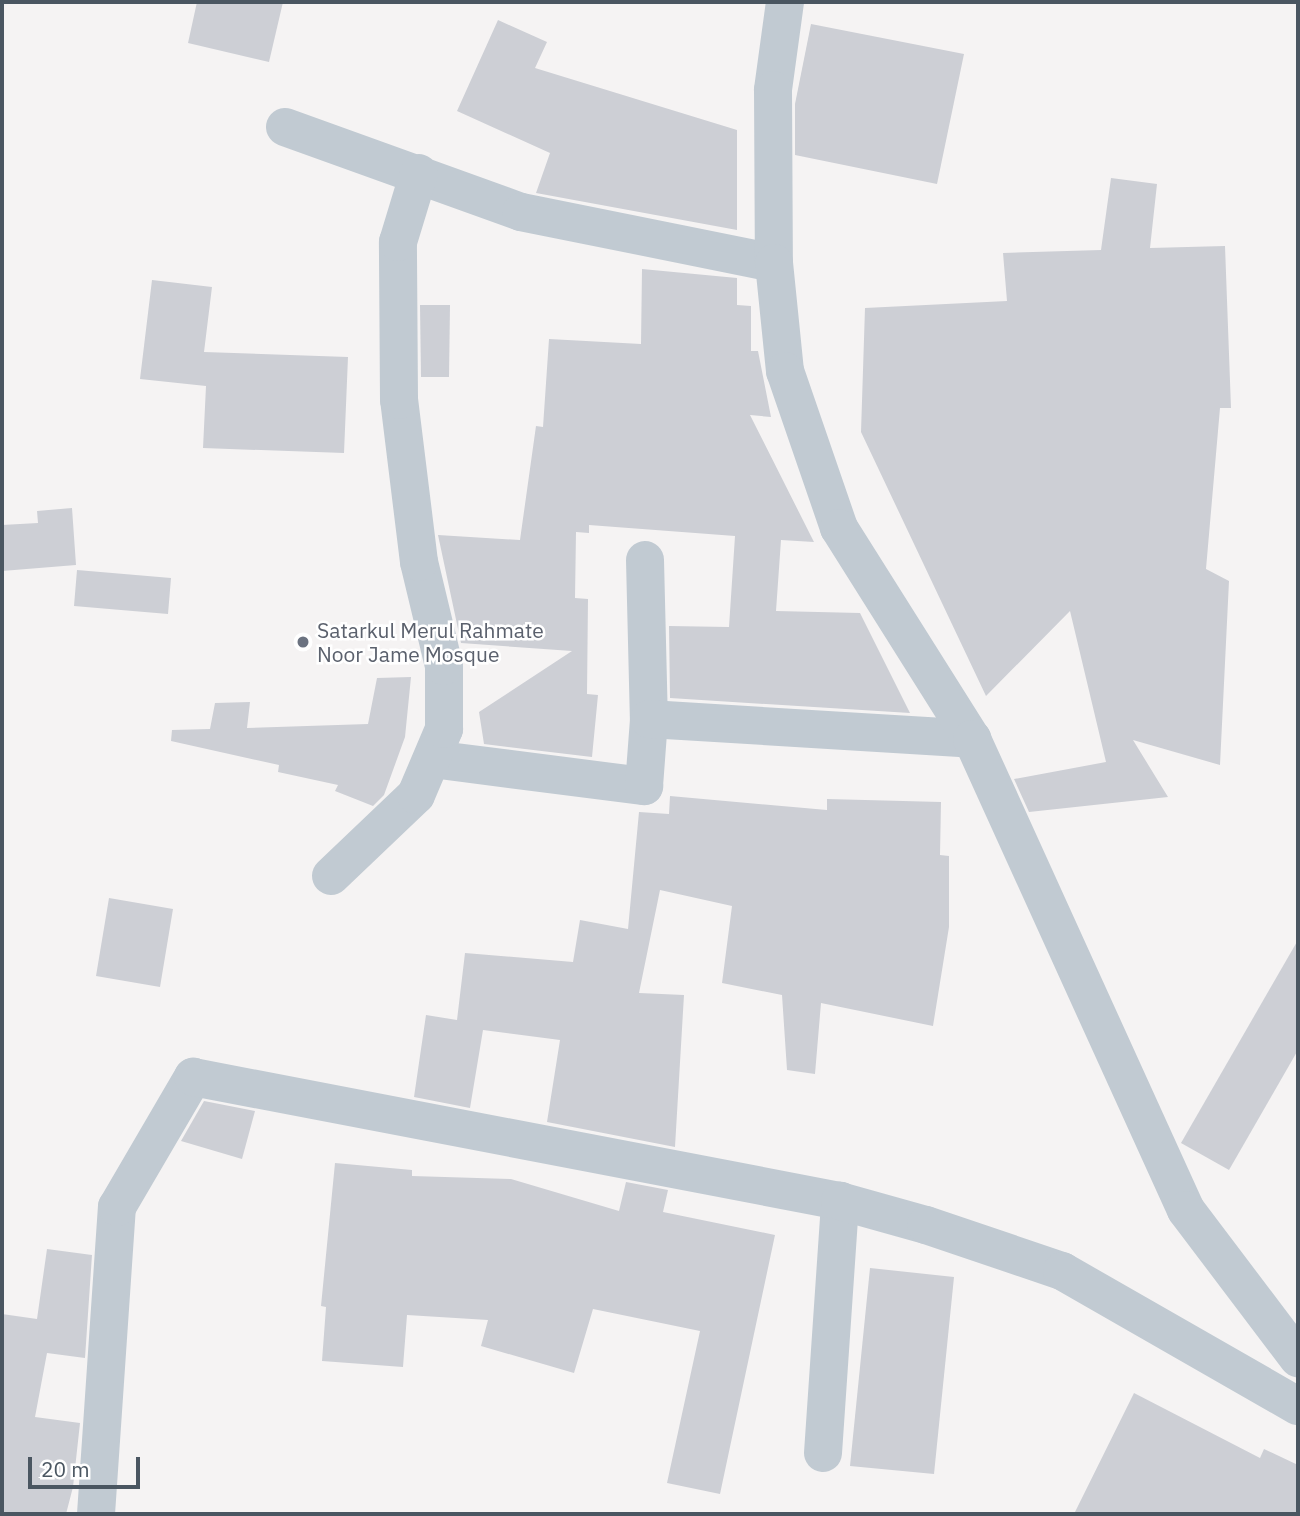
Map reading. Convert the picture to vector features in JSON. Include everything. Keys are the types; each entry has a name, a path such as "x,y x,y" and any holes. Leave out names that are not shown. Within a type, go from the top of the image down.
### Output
{"street":[{"path":"785,2 773,90 774,263 785,371 839,528 972,739 1186,1210 1298,1358"},
{"path":"285,127 522,212 774,263"},
{"path":"331,876 416,795 444,729 444,666 419,562 399,400 398,242 419,173"},
{"path":"432,759 644,786 649,719 645,560"},
{"path":"649,719 972,739"},
{"path":"96,1514 117,1207 193,1077 840,1200 1062,1271 1298,1406"},
{"path":"823,1453 840,1200"}],"building":[{"path":"197,2 283,2 269,62 188,43"},
{"path":"498,20 547,42 535,68 737,130 737,230 536,193 550,153 457,111"},
{"path":"811,24 964,54 937,184 795,155 795,104"},
{"path":"1111,178 1157,184 1150,248 1225,246 1231,408 1220,408 1206,569 1229,581 1220,765 1133,740 1168,797 1029,812 1014,779 1106,762 1070,611 986,696 861,432 865,308 1007,301 1003,253 1101,250"},
{"path":"642,269 737,278 737,305 751,306 751,351 758,351 771,417 750,415 814,542 781,540 776,611 860,613 910,713 670,698 669,626 729,627 735,536 589,525 589,533 576,532 575,598 588,599 587,694 598,695 592,757 484,744 479,712 572,651 461,643 438,535 520,540 536,426 543,427 549,339 641,344"},
{"path":"152,280 212,287 204,352 348,357 344,453 203,448 206,386 140,379"},
{"path":"420,305 450,305 449,377 421,377"},
{"path":"72,508 76,565 2,571 2,525 38,523 37,511"},
{"path":"77,570 171,578 168,614 74,606"},
{"path":"411,677 405,737 384,795 373,806 335,791 338,785 278,772 279,765 171,741 172,730 210,729 215,703 250,702 247,728 368,724 377,678"},
{"path":"670,796 827,810 827,799 941,802 940,855 949,856 949,927 933,1026 821,1003 815,1074 787,1070 782,995 722,983 732,906 660,890 639,993 684,995 675,1147 547,1122 560,1040 483,1030 470,1108 414,1097 426,1015 457,1020 465,953 573,962 580,920 628,929 639,812 669,814"},
{"path":"109,898 173,909 160,987 96,976"},
{"path":"1298,940 1298,1050 1229,1170 1181,1143"},
{"path":"204,1101 255,1111 242,1159 181,1141"},
{"path":"335,1163 412,1170 412,1176 511,1179 619,1211 626,1182 668,1190 663,1212 775,1235 720,1494 667,1483 700,1331 593,1309 574,1373 481,1346 488,1320 407,1315 403,1367 322,1361 326,1307 321,1306"},
{"path":"47,1249 92,1255 85,1358 47,1353 35,1417 80,1423 73,1487 66,1514 2,1514 2,1314 37,1319"},
{"path":"870,1268 954,1277 934,1474 850,1466"},
{"path":"1134,1393 1260,1458 1264,1449 1298,1465 1298,1514 1074,1514"}],"place":[{"name":"Satarkul Merul Rahmate Noor Jame Mosque","path":"303,642"}]}
